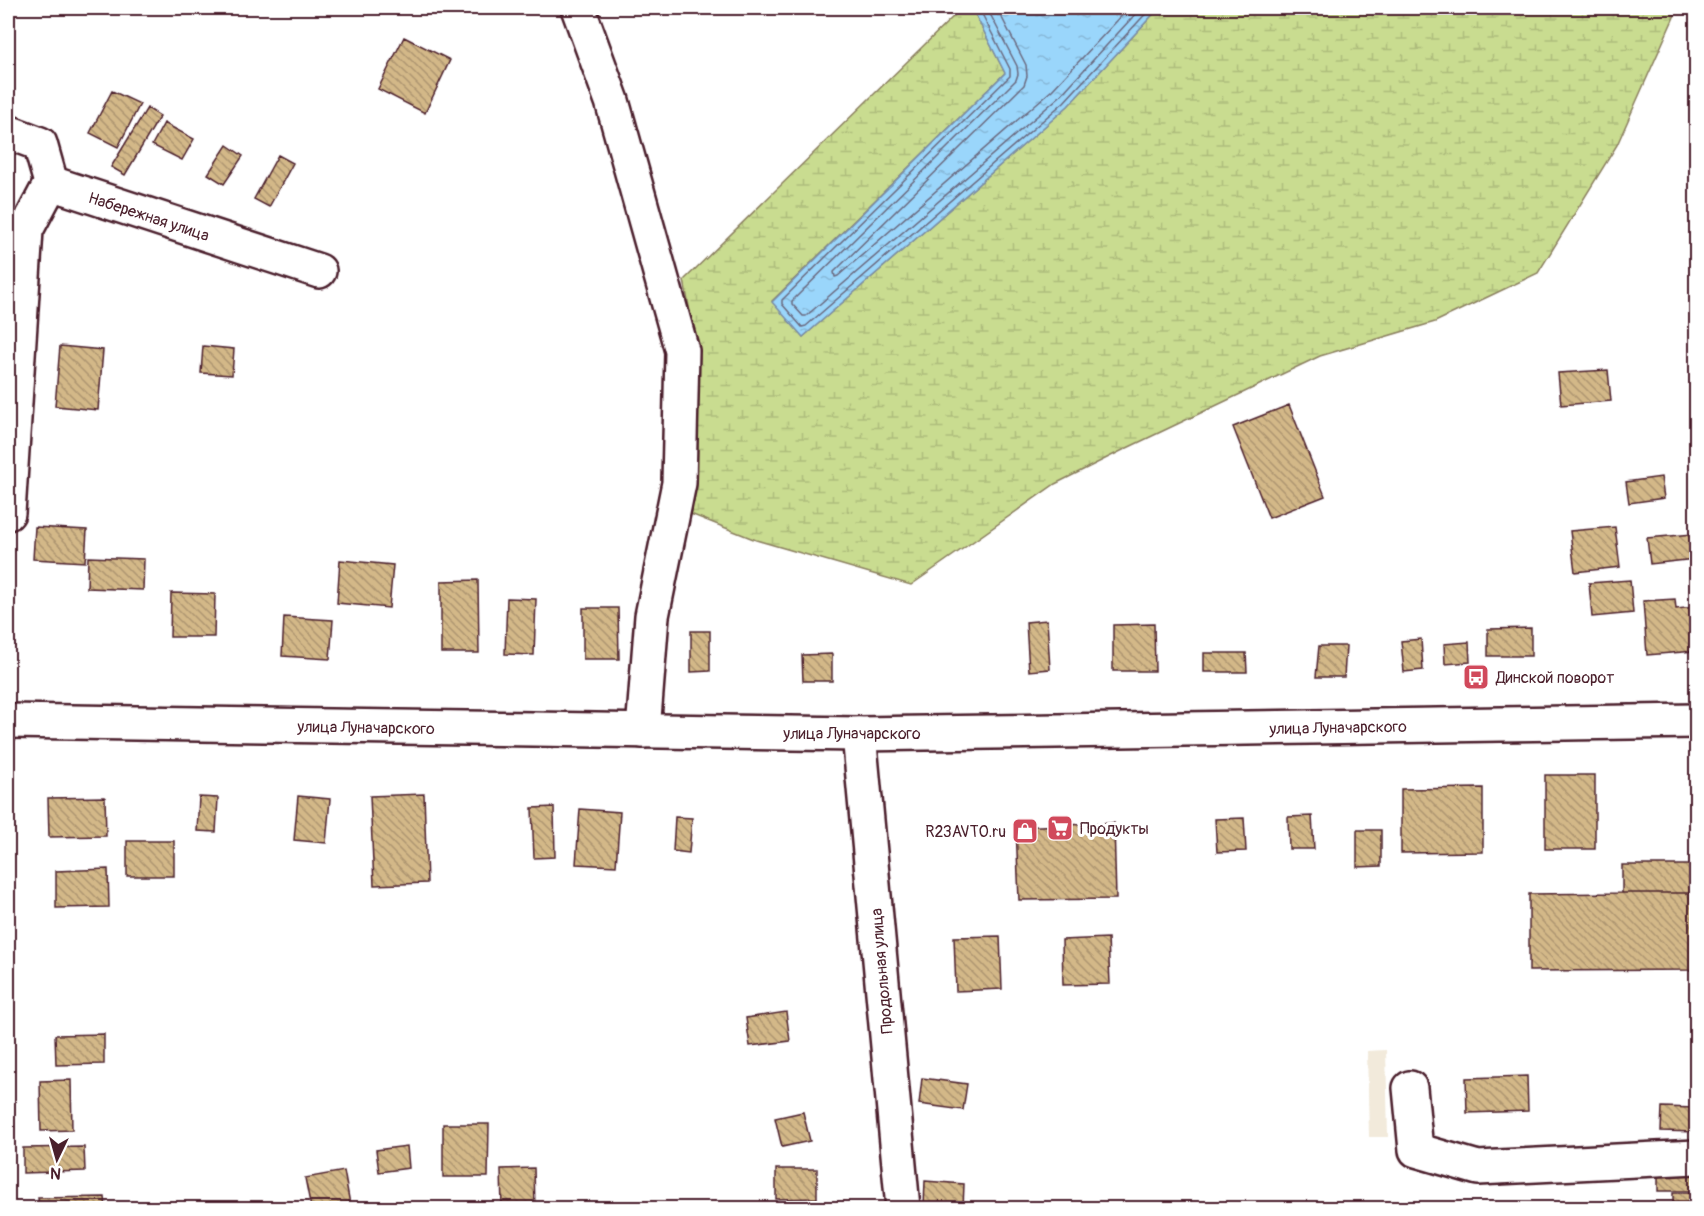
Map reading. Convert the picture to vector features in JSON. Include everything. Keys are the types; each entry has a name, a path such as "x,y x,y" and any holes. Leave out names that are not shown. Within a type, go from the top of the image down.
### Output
{"street":[{"path":"578,8 612,101 682,351 680,483 652,616 643,731"},
{"path":"8,132 40,144 51,183 26,230 8,513"},
{"name":"Набережная улица","path":"51,183 319,271"},
{"name":"улица Луначарского","path":"8,721 860,735 1696,721"},
{"name":"Продольная улица","path":"860,735 903,1209"},
{"path":"1410,1088 1416,1150 1478,1168 1696,1156"}],"shaded area":[{"path":"1386,1050 1388,1137 1369,1137 1367,1051"}],"green space":[{"path":"962,8 972,8 1005,73 772,301 803,337 1068,106 1159,8 1678,8 1617,145 1538,273 1435,322 1320,356 1125,449 1055,484 911,585 756,540 688,513 696,344 684,280"}],"water":[{"path":"972,8 1159,8 1068,106 803,337 772,302 1005,73"}],"building":[{"path":"404,37 450,60 425,113 378,89"},
{"path":"112,91 140,104 118,147 90,133"},
{"path":"147,108 160,116 125,175 111,167"},
{"path":"164,123 194,139 182,160 152,145"},
{"path":"227,145 243,156 224,184 208,174"},
{"path":"278,155 293,163 269,207 254,199"},
{"path":"60,346 103,350 98,410 55,406"},
{"path":"203,346 234,349 232,375 201,373"},
{"path":"1608,370 1611,401 1561,405 1558,373"},
{"path":"1289,405 1325,496 1269,518 1233,427"},
{"path":"1661,477 1664,498 1629,503 1626,482"},
{"path":"35,527 87,530 85,562 33,559"},
{"path":"1615,527 1620,567 1575,572 1570,531"},
{"path":"1693,534 1695,559 1650,564 1647,538"},
{"path":"88,557 144,559 143,590 87,588"},
{"path":"340,560 393,565 389,608 337,603"},
{"path":"478,580 479,653 441,653 441,581"},
{"path":"1630,580 1633,613 1592,617 1589,583"},
{"path":"171,593 215,594 214,637 170,637"},
{"path":"507,598 536,599 534,655 505,654"},
{"path":"1675,599 1676,609 1696,607 1695,651 1647,655 1643,601"},
{"path":"583,608 618,608 619,659 583,659"},
{"path":"284,617 333,620 330,659 282,656"},
{"path":"1047,620 1050,669 1029,671 1026,622"},
{"path":"1154,624 1155,671 1113,671 1113,625"},
{"path":"1531,628 1531,656 1488,656 1488,629"},
{"path":"691,631 710,631 710,671 691,672"},
{"path":"1421,639 1423,670 1404,672 1401,641"},
{"path":"1469,642 1470,662 1445,664 1444,644"},
{"path":"1319,646 1346,646 1344,677 1316,677"},
{"path":"1204,653 1246,653 1247,672 1204,672"},
{"path":"832,654 832,681 803,681 802,655"},
{"path":"1545,775 1595,775 1595,849 1545,849"},
{"path":"1483,788 1483,852 1401,853 1401,789"},
{"path":"424,794 427,883 374,885 370,796"},
{"path":"298,796 330,799 326,843 294,840"},
{"path":"105,797 106,836 49,837 48,798"},
{"path":"199,797 218,798 216,832 197,831"},
{"path":"554,807 555,857 534,858 532,808"},
{"path":"580,809 620,812 616,866 576,864"},
{"path":"1312,816 1314,849 1289,849 1288,817"},
{"path":"675,817 692,818 689,853 673,851"},
{"path":"1244,818 1246,851 1217,852 1215,819"},
{"path":"1114,823 1116,899 1019,900 1016,827"},
{"path":"1357,830 1381,830 1381,866 1357,867"},
{"path":"127,841 174,841 174,876 127,876"},
{"path":"1622,865 1696,865 1696,893 1622,893"},
{"path":"108,869 109,907 56,908 56,871"},
{"path":"1696,893 1696,970 1529,971 1529,894"},
{"path":"1000,936 1002,989 956,991 954,937"},
{"path":"1108,938 1110,984 1063,985 1062,940"},
{"path":"1692,997 1696,998 1696,1031 1689,1030"},
{"path":"786,1012 790,1041 750,1046 746,1018"},
{"path":"104,1034 104,1064 56,1065 55,1035"},
{"path":"1527,1076 1528,1111 1467,1113 1466,1078"},
{"path":"922,1078 967,1084 963,1110 919,1104"},
{"path":"71,1080 72,1130 41,1131 40,1081"},
{"path":"1662,1107 1696,1108 1696,1132 1661,1131"},
{"path":"803,1112 810,1141 782,1147 775,1118"},
{"path":"443,1124 489,1124 488,1177 443,1177"},
{"path":"407,1146 409,1168 379,1172 376,1150"},
{"path":"84,1147 85,1171 23,1173 23,1148"},
{"path":"1696,1160 1696,1191 1658,1191 1658,1161"},
{"path":"534,1168 535,1208 502,1208 501,1169"},
{"path":"776,1169 817,1169 817,1198 776,1199"},
{"path":"344,1171 350,1204 311,1208 305,1178"},
{"path":"925,1181 964,1184 963,1208 924,1206"},
{"path":"1673,1193 1696,1193 1696,1208 1673,1208"},
{"path":"105,1197 106,1208 39,1208 38,1198"}],"place":[{"name":"Динской поворот","path":"1476,677"},
{"name":"Продукты","path":"1060,828"},
{"name":"R23AVTO.ru","path":"1025,831"}]}
